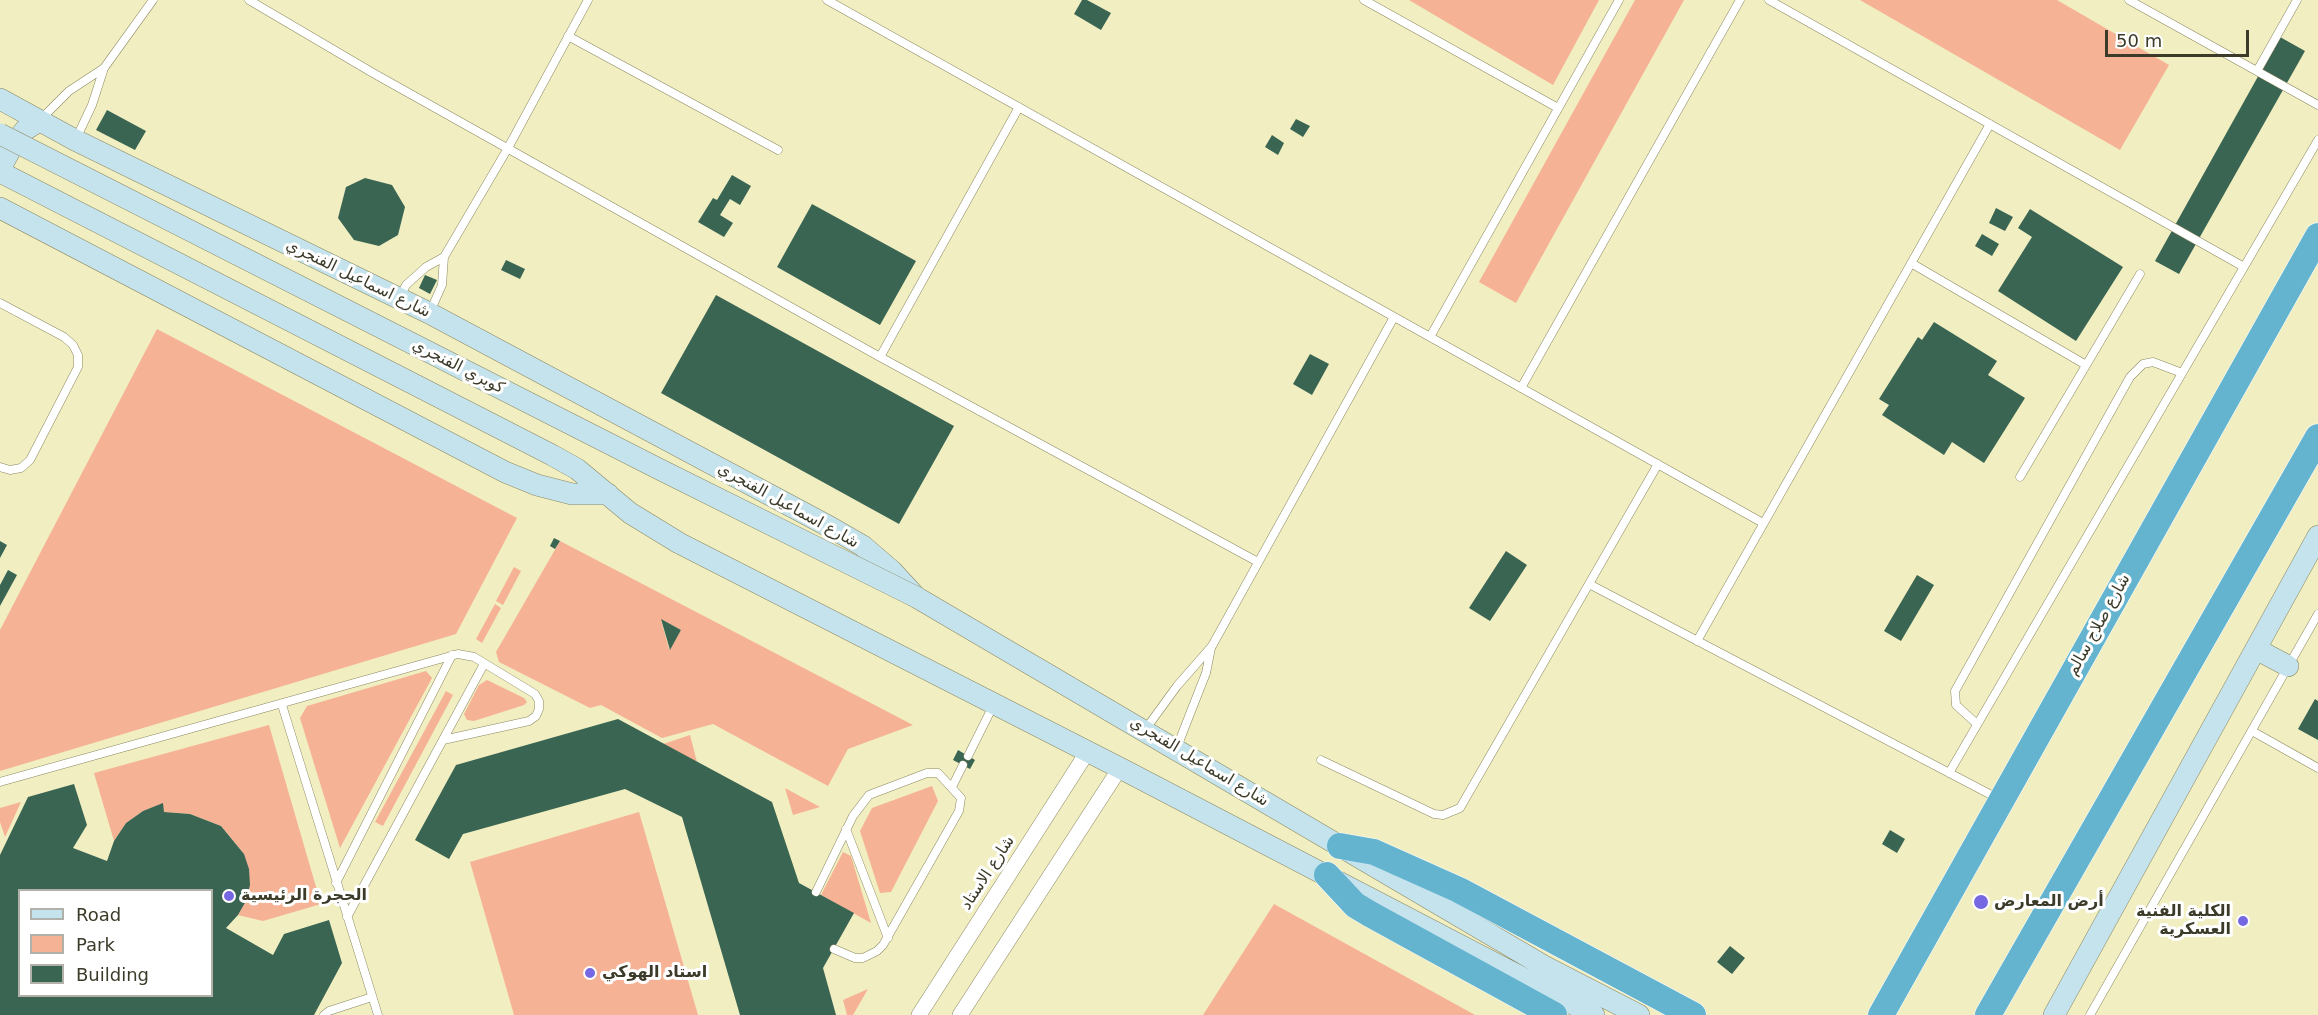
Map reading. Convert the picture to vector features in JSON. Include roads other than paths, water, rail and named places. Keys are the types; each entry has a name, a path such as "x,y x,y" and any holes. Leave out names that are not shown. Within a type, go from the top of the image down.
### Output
{"highway":[{"name":"شارع صلاح سالم","path":"1881,1015 2318,236"},
{"path":"1988,1015 2318,437"},
{"path":"1340,846 1374,852 1459,890 1693,1015"},
{"path":"1327,875 1355,905 1554,1015"}],"main road":[{"name":"شارع اسماعيل الفنجري","path":"0,99 75,140 399,298 863,546 892,571 916,597 1340,846 1539,975"},
{"path":"39,121 25,130 14,142 0,170 552,455 577,470 630,513 679,543 993,705 1088,751 1327,875 1539,975 1639,1015"},
{"name":"كوبري الفنجري","path":"0,134 916,597"},
{"path":"0,208 505,472 537,485 572,494 608,494"},
{"path":"2054,1015 2318,536"},
{"path":"2256,649 2288,666"},
{"path":"1539,975 1594,1015"}],"street":[{"name":"شارع الاستاد","path":"919,1015 1088,751"},
{"path":"960,1015 1120,768"}],"lane":[{"path":"75,140 92,105 104,68 153,0"},
{"path":"249,0 880,357 1258,562"},
{"path":"429,314 442,285 444,257 508,148 588,0"},
{"path":"827,0 1763,523"},
{"path":"1364,0 1558,108"},
{"path":"1430,337 1619,0"},
{"path":"1521,388 1740,0"},
{"path":"1769,0 2244,267"},
{"path":"2128,0 2318,105"},
{"path":"2257,71 2297,0"},
{"path":"568,36 778,150"},
{"path":"39,121 69,91 104,68"},
{"path":"880,357 1019,107"},
{"path":"1696,641 1990,124"},
{"path":"1949,773 2318,140"},
{"path":"399,298 406,285 426,267 444,257"},
{"path":"1911,263 2086,364"},
{"path":"2020,477 2140,274"},
{"path":"0,303 63,337 78,355 78,367 30,460 21,468 10,470 0,467"},
{"path":"1145,730 1177,686 1212,646 1394,317"},
{"path":"1977,724 1956,705 1955,691 2130,377 2144,364 2153,362 2182,373"},
{"path":"1321,760 1434,814 1443,815 1460,808 1658,464"},
{"path":"1589,584 2001,801"},
{"path":"2090,1015 2318,614"},
{"path":"1176,748 1206,673 1212,646"},
{"path":"0,782 282,705 452,655 467,654 535,694 539,701 536,716 529,721 443,740"},
{"path":"336,883 452,655"},
{"path":"347,917 484,664"},
{"path":"282,705 378,1015"},
{"path":"969,756 993,705"},
{"path":"2252,731 2318,768"},
{"path":"952,787 963,765"},
{"path":"816,892 846,829 864,801 879,790 933,773 942,775 961,798 959,811 888,938 877,951 863,958 855,958 834,949"},
{"path":"846,829 888,938"},
{"path":"324,1015 329,1011 372,997"}],"place":[{"name":"الحجرة الرئيسية","path":"229,896"},
{"name":"أرض المعارض","path":"1981,902"},
{"name":"الكلية الفنية العسكرية","path":"2243,921"},
{"name":"استاد الهوكي","path":"590,973"}]}
